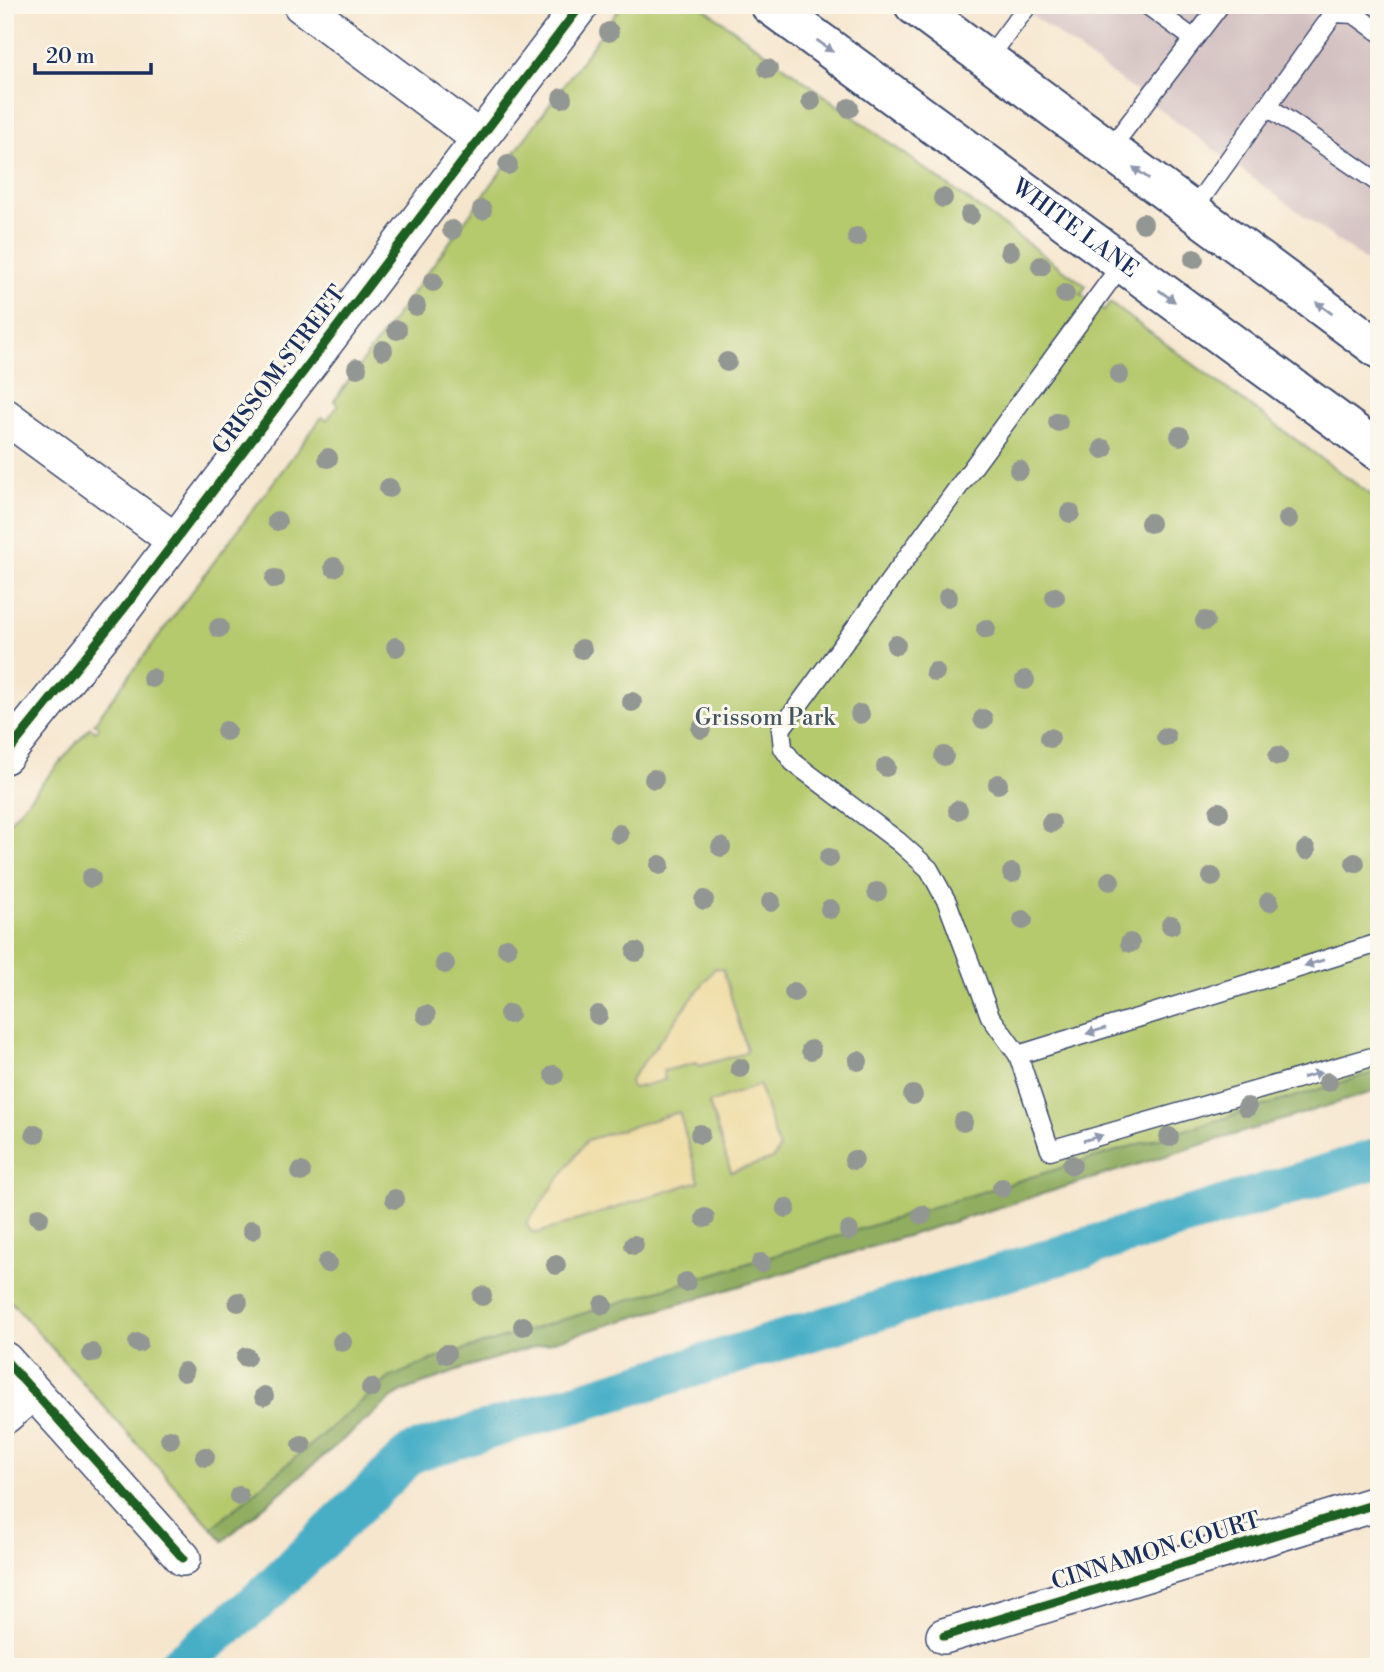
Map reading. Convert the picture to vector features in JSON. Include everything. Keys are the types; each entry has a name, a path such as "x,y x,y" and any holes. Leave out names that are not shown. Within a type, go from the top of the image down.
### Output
{"main road":[{"name":"WHITE LANE","path":"770,5 1379,451"},
{"path":"914,5 1379,349"},
{"path":"1308,400 1379,438"}],"street":[{"path":"301,5 480,139"},
{"name":"GRISSOM STREET","path":"5,756 105,632 581,5"},
{"path":"5,416 173,540"},
{"path":"5,1360 183,1558"},
{"path":"5,1416 33,1392"},
{"name":"CINNAMON COURT","path":"944,1636 1379,1503"}],"lane":[{"path":"987,60 1028,5"},
{"path":"1147,5 1194,39"},
{"path":"1109,150 1220,5"},
{"path":"1192,211 1335,9 1354,14 1379,32"},
{"path":"1267,106 1379,183"},
{"path":"1122,264 781,729 783,748 793,762 900,842 929,869 947,902 990,1016 1018,1055 1050,1150 1379,1055"},
{"path":"1018,1055 1379,943"}],"shaded area":[{"path":"1018,5 1379,5 1379,271"}],"green space":[{"name":"Grissom Park","path":"622,5 700,5 1086,286 1081,294 1104,311 1110,303 1379,501 1376,512 1379,514 1379,1084 384,1387 212,1528 5,1295 5,827 90,727 96,731 99,726 94,723 322,417 327,420 338,405 334,401"},
{"path":"1379,1071 1379,1090 858,1251 473,1365 404,1391 391,1399 223,1541 212,1528 389,1378 434,1359"}],"sand":[{"path":"715,968 723,970 747,1050 742,1054 699,1066 697,1063 663,1071 665,1080 634,1088 631,1086 630,1080"},
{"path":"759,1085 779,1149 773,1159 731,1172 709,1103"},
{"path":"679,1112 699,1181 538,1233 532,1232 526,1224 587,1140"}],"waterway":[{"path":"176,1667 255,1604 412,1453 1379,1158"}],"cycle path":[{"path":"5,756 122,611 581,5"},
{"path":"5,1360 183,1558"},
{"path":"944,1636 1379,1503"}]}
